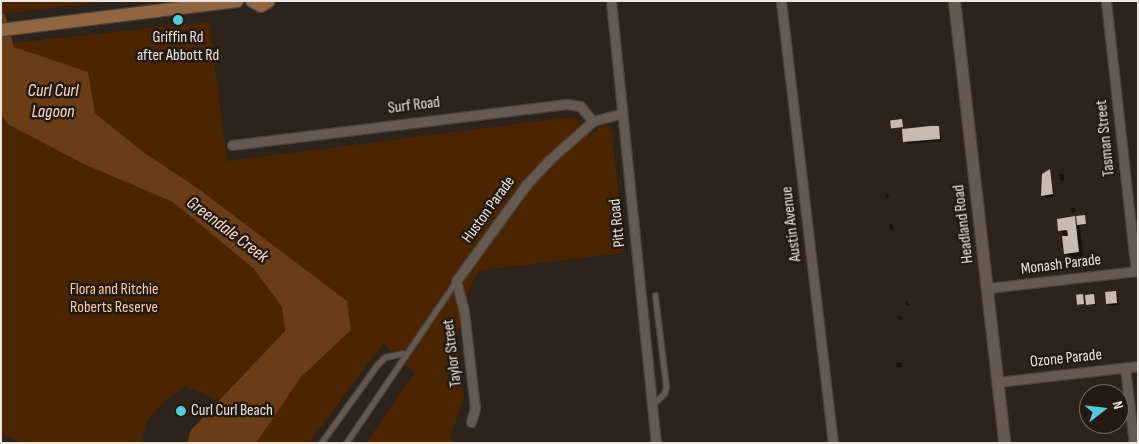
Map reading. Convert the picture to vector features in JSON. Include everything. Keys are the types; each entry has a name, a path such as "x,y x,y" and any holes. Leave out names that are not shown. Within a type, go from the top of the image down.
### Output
{"main road":[{"path":"6,29 237,1"},
{"path":"252,1 261,6 270,1"}],"street":[{"name":"Pitt Road","path":"611,1 656,443"},
{"name":"Austin Avenue","path":"781,1 833,443"},
{"name":"Headland Road","path":"954,1 988,288 1004,443"},
{"name":"Tasman Street","path":"1106,1 1137,271"},
{"name":"Surf Road","path":"232,145 545,106 576,104 593,121"},
{"name":"Huston Parade","path":"456,281 537,172 593,121 622,113"},
{"name":"Monash Parade","path":"988,288 1137,271"},
{"name":"Taylor Street","path":"456,281 464,312 475,408 472,422"},
{"name":"Ozone Parade","path":"997,382 1138,366"},
{"path":"1125,368 1134,443"}],"lane":[{"name":"Huston Parade","path":"346,443 400,366 404,353 456,281"},
{"path":"651,405 664,394 666,387 655,296"},
{"path":"321,443 377,365 385,357 404,353"}],"green space":[{"path":"1,1 109,1 1,14"},
{"path":"209,22 227,161 574,117 588,136 605,125 612,130 624,253 480,270 473,279 456,338 464,397 451,434 452,443 366,443 415,373 383,343 309,443 256,443 301,377 351,330 347,301 200,190 143,152 95,113 88,72 14,47 14,43"},
{"name":"Flora and Ritchie Roberts Reserve","path":"1,115 9,125 86,165 173,202 254,269 282,307 285,331 218,401 185,386 164,401 146,421 142,443 24,443 1,434"}],"water":[{"name":"Curl Curl Lagoon","path":"1,13 5,14 14,47 88,72 95,113 143,152 200,190 347,301 351,330 301,377 256,443 187,443 191,430 285,331 282,307 254,269 173,202 86,165 9,125 1,115"}],"building":[{"path":"902,119 903,127 891,128 890,120"},
{"path":"939,126 940,139 903,142 902,129"},
{"path":"1050,169 1053,194 1041,196 1042,174"},
{"path":"1085,215 1086,224 1077,225 1076,216"},
{"path":"1075,216 1079,252 1064,254 1062,236 1068,236 1067,230 1058,231 1057,219"},
{"path":"1116,291 1117,303 1106,304 1105,292"},
{"path":"1083,294 1084,304 1077,305 1076,295"},
{"path":"1094,294 1095,304 1086,305 1085,295"}],"place":[{"name":"Griffin Rd after Abbott Rd","path":"178,20"},
{"name":"Curl Curl Beach","path":"181,411"}],"water label":[{"name":"Greendale Creek","path":"227,230"}]}
